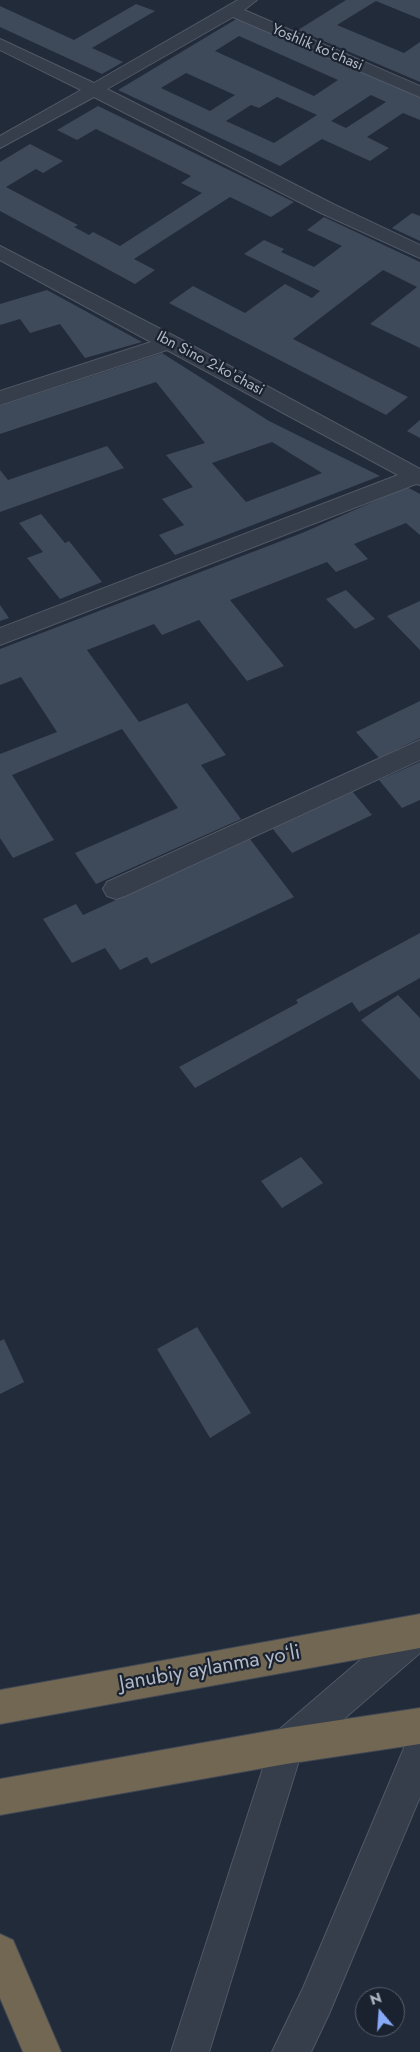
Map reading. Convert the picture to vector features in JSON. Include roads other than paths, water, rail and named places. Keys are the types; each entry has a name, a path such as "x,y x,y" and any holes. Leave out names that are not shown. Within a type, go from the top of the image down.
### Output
{"highway":[{"name":"Janubiy aylanma yoʻli","path":"0,1707 420,1631"},
{"path":"0,1797 286,1746 420,1726"},
{"path":"0,1953 42,2052"}],"street":[{"path":"0,143 249,0"},
{"name":"Yoshlik koʻchasi","path":"232,11 420,92"},
{"path":"0,44 95,90 328,209 420,252"},
{"name":"Ibn Sino 2-koʼchasi","path":"0,252 171,342 418,477"},
{"path":"0,398 171,342"},
{"path":"0,637 418,477"},
{"path":"116,889 420,749"},
{"path":"190,2052 286,1746 420,1631"},
{"path":"291,2052 316,2001 420,1754"}]}
